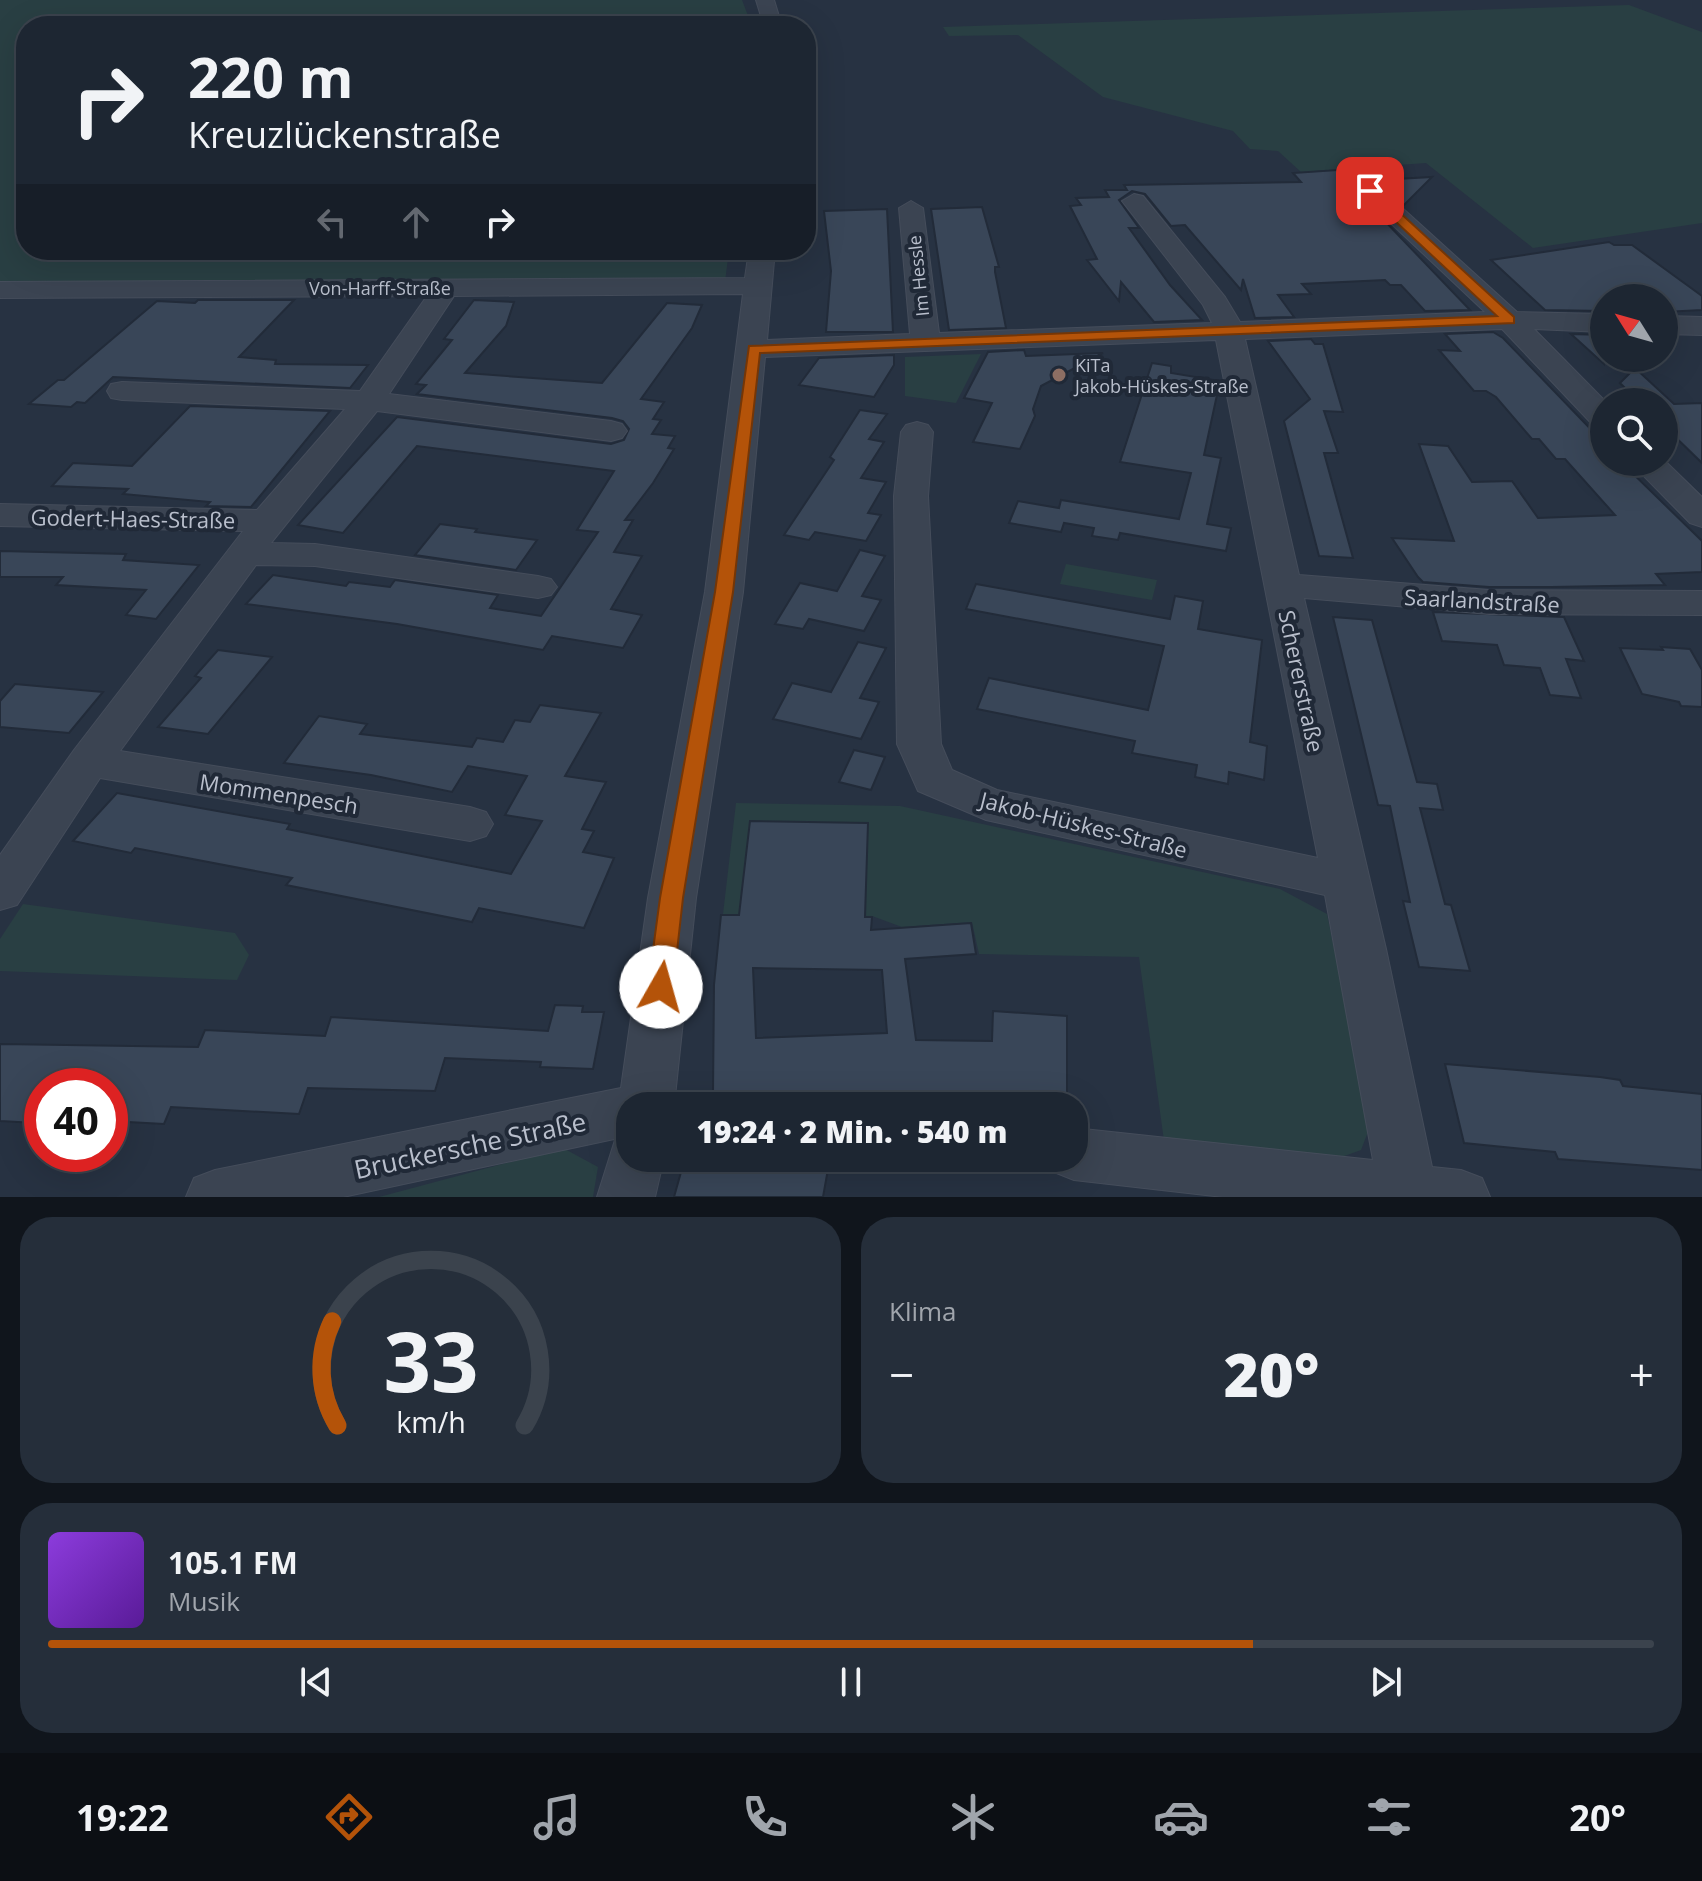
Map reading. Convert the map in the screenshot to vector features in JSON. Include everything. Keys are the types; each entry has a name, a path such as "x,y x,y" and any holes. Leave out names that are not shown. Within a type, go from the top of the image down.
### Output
{"street":[{"path":"1370,191 1509,320 1590,404"},
{"name":"Schererstraße","path":"1134,201 1173,255 1218,304 1232,332 1234,361 1345,881 1395,1193"},
{"name":"Im Hessle","path":"911,208 926,344"},
{"path":"648,1092 672,898 724,592 754,349 761,260"},
{"name":"Von-Harff-Straße","path":"0,290 760,286"},
{"path":"0,892 89,761 246,554 267,521 369,401 446,288"},
{"path":"754,349 1509,320 1590,323"},
{"path":"1678,325 1702,326"},
{"path":"122,391 369,401 611,431"},
{"name":"Jakob-Hüskes-Straße","path":"917,432 911,496 919,744 934,780 986,804 1178,848 1345,881"},
{"path":"1661,476 1702,516"},
{"name":"Godert-Haes-Straße","path":"0,515 267,521"},
{"path":"246,554 315,555 538,587"},
{"name":"Saarlandstraße","path":"1282,585 1489,602 1695,612"},
{"name":"Mommenpesch","path":"89,761 470,824"},
{"name":"Bruckersche Straße","path":"215,1197 616,1114"},
{"path":"1088,1156 1395,1193"},
{"path":"626,1197 632,1172"}],"green space":[{"path":"0,0 742,0 748,16 16,16 16,260 728,260 725,282 0,285"},
{"path":"1629,5 1702,32 1702,223 1533,248 1426,163 1301,172 1278,151 1250,149 1233,131 1103,97 1018,35 949,36 943,27"},
{"path":"981,354 956,403 905,396 905,357"},
{"path":"1066,564 1157,580 1152,600 1060,584"},
{"path":"736,803 900,806 1280,889 1327,914 1371,1124 1361,1150 1336,1159 1164,1141 1139,957 979,954 972,922 902,927 872,916 723,914"},
{"path":"23,904 235,933 249,955 237,980 0,971 0,939"},
{"path":"563,1148 598,1167 593,1197 379,1197"}],"building":[{"path":"1367,168 1379,180 1432,177 1404,205 1379,183 1368,181 1355,190 1470,310 1425,311 1401,285 1390,285 1385,280 1302,284 1311,294 1278,295 1294,317 1255,318 1243,279 1241,290 1185,225 1171,226 1145,194 1132,191 1119,200 1139,228 1129,228 1170,285 1202,320 1154,322 1121,282 1119,301 1087,260 1097,259 1070,206 1081,205 1076,198 1109,197 1105,190 1127,190 1124,185 1301,182 1293,173"},
{"path":"982,207 999,267 995,267 995,272 1006,328 949,330 931,209"},
{"path":"887,209 893,332 826,332 831,271 824,211"},
{"path":"1609,242 1632,245 1702,296 1702,310 1678,311 1678,284 1590,284 1590,311 1545,310 1491,260"},
{"path":"198,300 294,300 239,357 276,360 275,364 368,365 350,388 113,377 85,403 77,402 71,407 29,404 58,380 64,380 157,301 195,303"},
{"path":"474,300 514,302 506,326 465,373 602,383 667,303 702,305 692,328 641,399 664,402 653,419 661,420 652,434 675,436 668,448 674,449 625,520 633,520 614,552 642,556 611,609 642,615 623,648 552,636 543,650 397,624 246,604 273,575 346,586 349,582 390,587 395,580 498,595 490,608 541,616 598,532 577,530 614,471 417,446 343,533 298,525 397,417 611,444 624,440 629,429 623,421 612,418 417,394 426,385 416,384 452,340 444,339"},
{"path":"1493,332 1503,338 1590,428 1590,476 1635,476 1702,541 1702,572 1656,574 1665,585 1489,587 1423,582 1392,538 1454,541 1419,444 1448,446 1472,482 1512,481 1538,518 1615,515 1565,459 1556,459 1539,439 1532,439 1496,397 1486,391 1474,391 1439,350 1460,351 1445,334"},
{"path":"1571,334 1590,335 1590,351"},
{"path":"1311,339 1315,344 1323,344 1343,412 1324,411 1338,453 1324,453 1353,558 1319,556 1284,421 1310,399 1268,341"},
{"path":"1024,350 1026,356 1103,353 1041,386 1033,409 1035,416 1020,449 973,442 992,403 964,398 988,352"},
{"path":"894,355 894,365 874,397 799,385 819,358"},
{"path":"1152,363 1171,366 1171,373 1220,381 1204,455 1221,458 1207,524 1231,528 1226,551 1120,533 1118,540 1092,536 1094,528 1064,523 1061,532 1009,523 1018,501 1059,508 1061,500 1179,519 1191,473 1120,462"},
{"path":"1631,372 1639,372 1657,388 1625,388 1620,383"},
{"path":"1702,403 1702,463 1678,440 1678,404"},
{"path":"190,406 330,411 251,507 206,506 210,502 123,494 128,489 52,486 73,463 132,466"},
{"path":"860,410 887,414 869,439 884,442 861,478 886,482 868,513 881,515 866,541 815,532 809,540 784,535 834,460 830,457"},
{"path":"440,524 537,540 516,570 415,555"},
{"path":"860,550 885,556 862,596 881,600 864,631 809,619 803,629 775,624 800,583 837,591"},
{"path":"0,551 126,554 123,560 199,565 156,619 126,615 146,590 56,585 63,577 0,577"},
{"path":"976,584 1170,619 1175,596 1203,601 1198,629 1262,640 1250,742 1267,746 1264,780 1229,772 1228,784 1195,777 1197,765 1132,753 1135,741 977,709 989,678 1148,710 1164,646 966,609"},
{"path":"1433,612 1564,617 1584,661 1566,659 1581,698 1550,695 1540,668 1504,665 1497,645 1442,641"},
{"path":"1333,617 1372,620 1417,782 1437,784 1443,810 1420,808 1445,904 1451,905 1470,971 1419,967 1403,901 1410,902 1390,806 1378,805"},
{"path":"858,642 886,648 860,698 879,702 861,739 773,719 792,683 831,692"},
{"path":"1661,647 1690,649 1702,670 1702,707 1681,706 1679,702 1642,694 1620,648 1663,650"},
{"path":"218,650 272,657 208,734 158,727 201,678 195,676"},
{"path":"15,684 103,692 69,733 0,727 0,701"},
{"path":"540,705 601,713 565,776 606,782 582,829 594,831 583,852 614,858 584,928 479,908 472,922 286,885 292,878 135,848 131,853 73,841 117,793 290,824 287,829 511,874 542,821 505,815 527,776 468,766 452,792 371,775 284,763 319,716 367,724 360,734 472,747 477,738 503,742 515,720 530,722"},
{"path":"854,750 885,757 871,790 839,782"},
{"path":"750,821 868,823 865,917 872,917 871,930 971,923 976,954 905,959 916,1040 992,1041 993,1011 1067,1016 1067,1092 713,1092 714,985 721,915 739,915","holes":["753,968 882,970 887,1033 756,1038"]},
{"path":"555,1005 583,1006 582,1012 604,1012 593,1069 540,1067 541,1062 445,1058 435,1091 308,1088 299,1114 171,1107 164,1124 128,1122 128,1068 24,1068 24,1122 0,1121 0,1044 198,1047 205,1030 325,1036 331,1017 548,1031"},
{"path":"1445,1064 1600,1077 1620,1080 1623,1086 1702,1094 1702,1170 1558,1159 1555,1152 1464,1143"},
{"path":"681,1172 827,1172 823,1197 674,1197"}],"place":[{"name":"KiTa Jakob-Hüskes-Straße","path":"1059,375"}],"route":[{"path":"661,987 672,898 724,592 754,349 1509,320 1370,191"}]}
